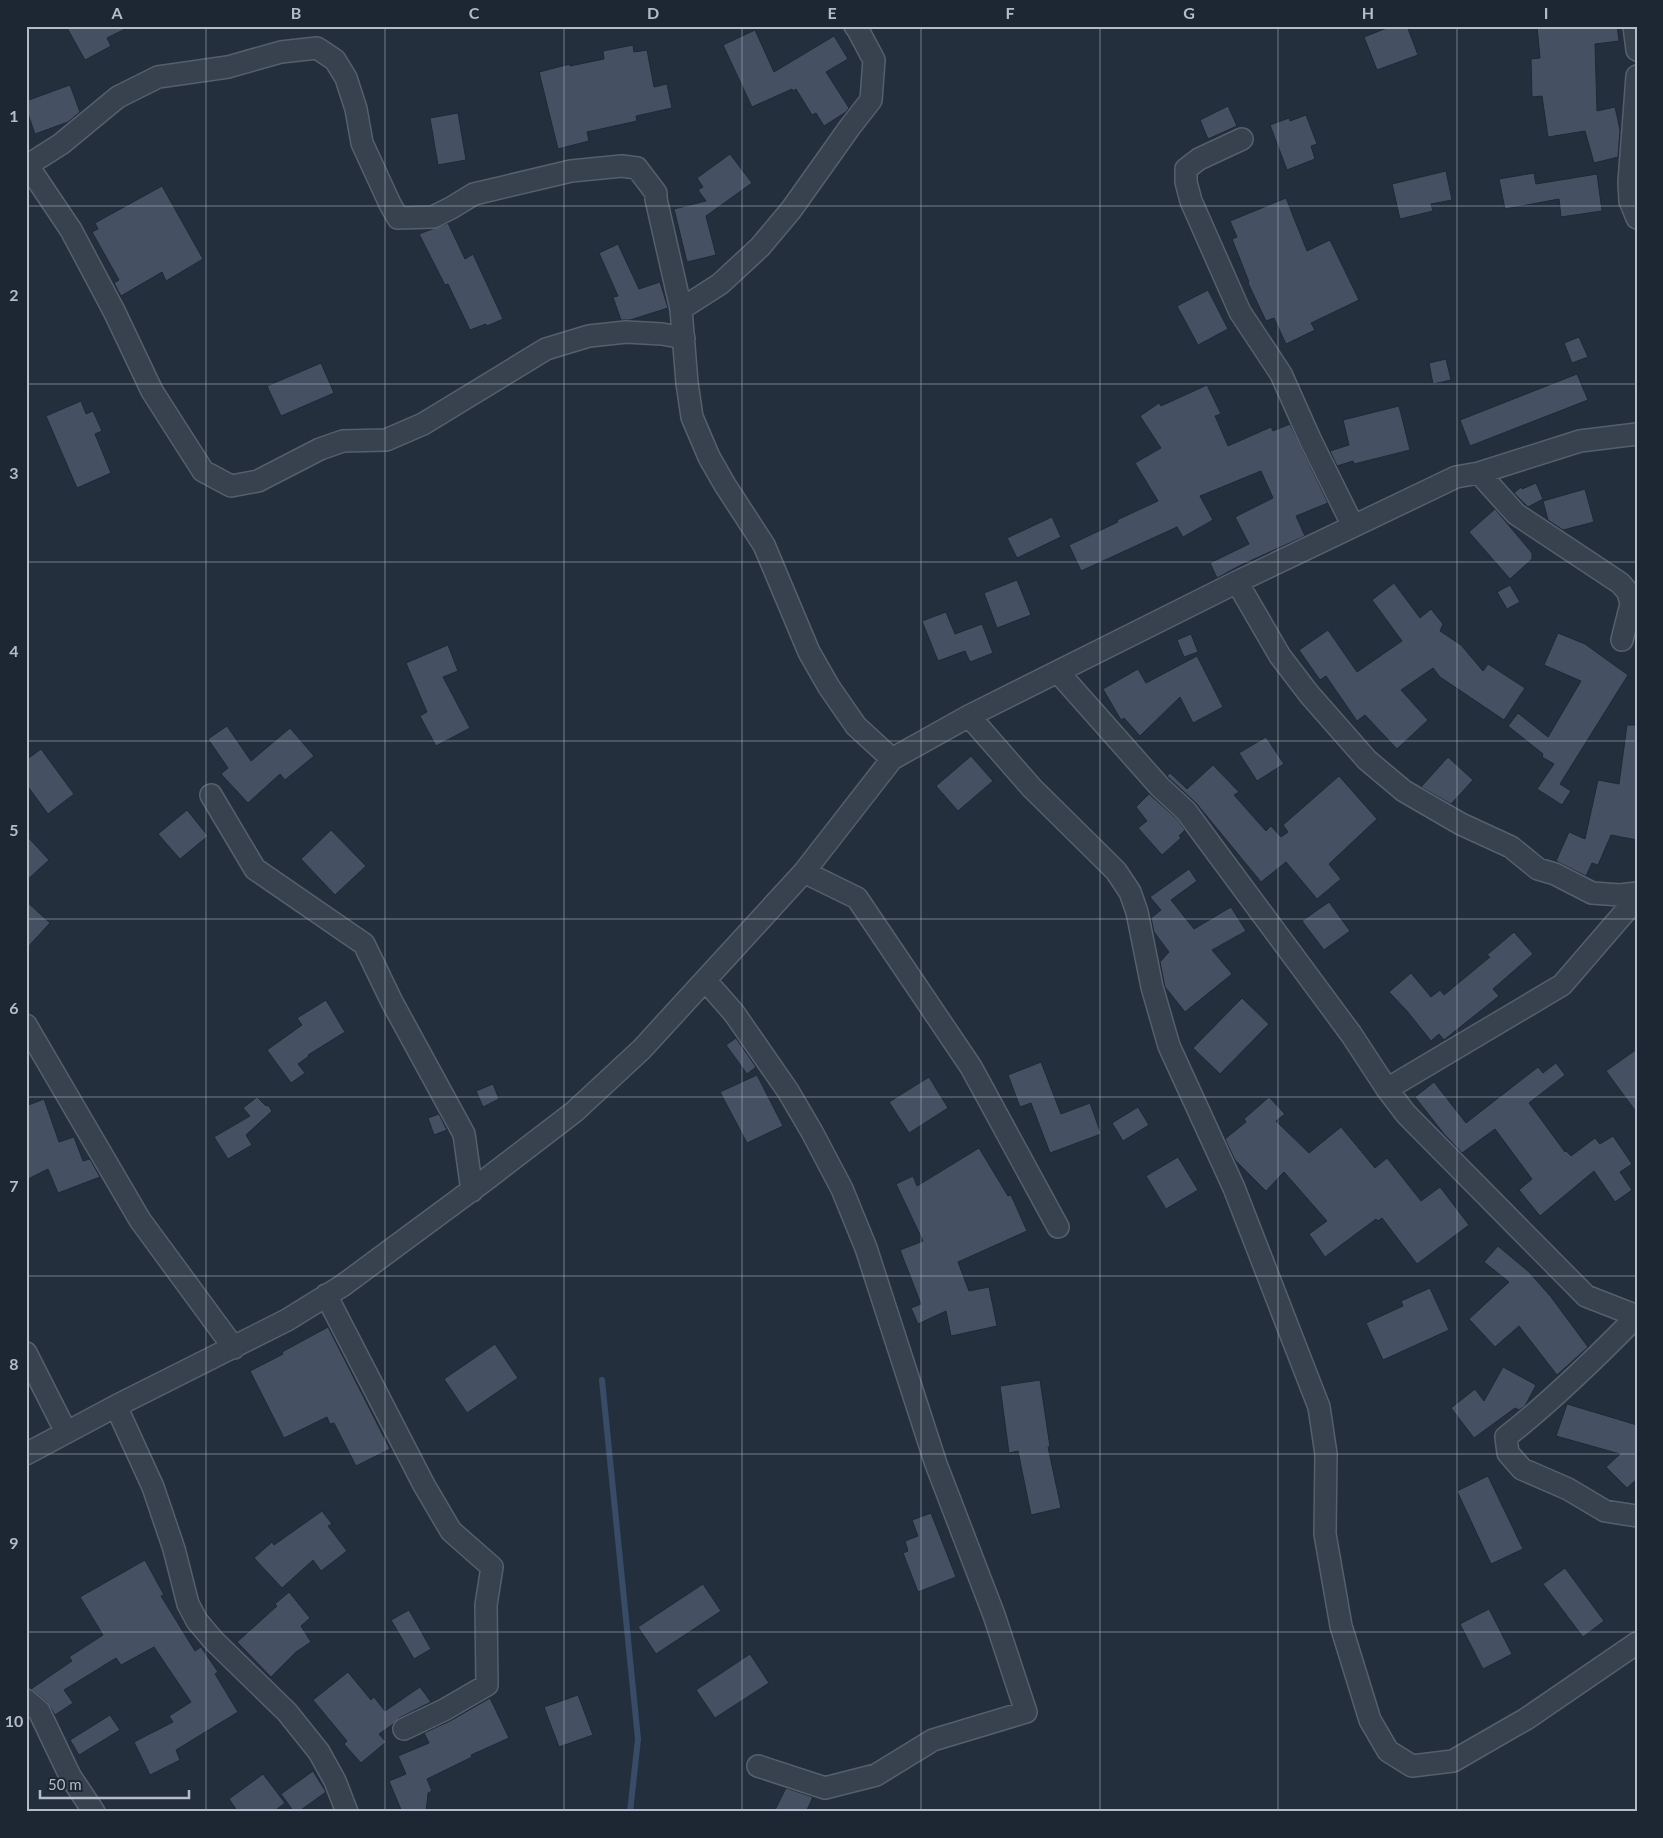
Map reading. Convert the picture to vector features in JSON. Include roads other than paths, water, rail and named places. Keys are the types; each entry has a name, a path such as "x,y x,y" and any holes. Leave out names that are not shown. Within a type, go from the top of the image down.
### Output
{"street":[{"path":"682,309 720,284 760,247 791,210 850,127 872,100 874,60 855,26"},
{"path":"1634,26 1637,50"},
{"path":"684,338 662,334 626,332 589,336 546,349 489,382 466,399 415,427 386,440 343,441 320,450 258,482 231,486 203,471 152,391 114,311 71,230 27,164 61,144 118,97 158,77 228,67 281,52 317,48 336,60 346,78 356,109 362,143 398,218 433,216 474,194 571,171 622,166 637,168 656,193 682,309 684,338 687,383 692,417 709,457 724,485 756,530 764,545 809,652 829,687 856,726 892,759"},
{"path":"1637,76 1629,182 1630,201 1637,218"},
{"path":"1242,139 1199,159 1186,169 1186,182 1191,201 1240,312 1281,374 1310,439 1353,526"},
{"path":"26,1454 116,1406 287,1320 342,1286 472,1191 574,1112 642,1049 804,872 892,759 969,716 1237,582 1456,477 1479,473 1580,441 1637,434"},
{"path":"1479,473 1516,514 1620,583 1628,592 1630,604 1622,640"},
{"path":"1237,582 1280,656 1309,694 1367,760 1404,791 1461,824 1510,847 1538,869 1555,874 1592,894 1620,895 1637,893"},
{"path":"1058,672 1160,786 1186,811 1352,1034 1387,1089 1406,1114 1586,1296 1637,1316 1600,1355 1548,1404 1506,1437 1508,1453 1522,1469 1568,1489 1605,1511 1637,1516"},
{"path":"969,716 1032,788 1116,871 1130,892 1137,912 1152,987 1169,1046 1234,1188 1319,1408 1326,1454 1325,1534 1342,1626 1370,1720 1388,1751 1412,1766 1452,1762 1526,1719 1637,1643"},
{"path":"211,794 255,869 364,944 392,1002 464,1134 472,1191"},
{"path":"804,872 857,898 971,1066 1058,1227"},
{"path":"1387,1089 1562,985 1637,898"},
{"path":"704,980 734,1013 788,1091 842,1189 866,1248 936,1464 994,1615 1026,1712 933,1740 876,1775 825,1788 758,1766"},
{"path":"26,1026 140,1220 234,1348"},
{"path":"326,1295 424,1485 451,1530 492,1568 486,1605 487,1685 444,1710 404,1729"},
{"path":"26,1353 63,1426 64,1433"},
{"path":"116,1406 153,1487 174,1548 188,1604 198,1621 214,1641 287,1712 319,1752 335,1781 347,1812"},
{"path":"26,1700 40,1711 70,1776 94,1812"}],"waterway":[{"path":"602,1380 638,1739 630,1812"}]}
